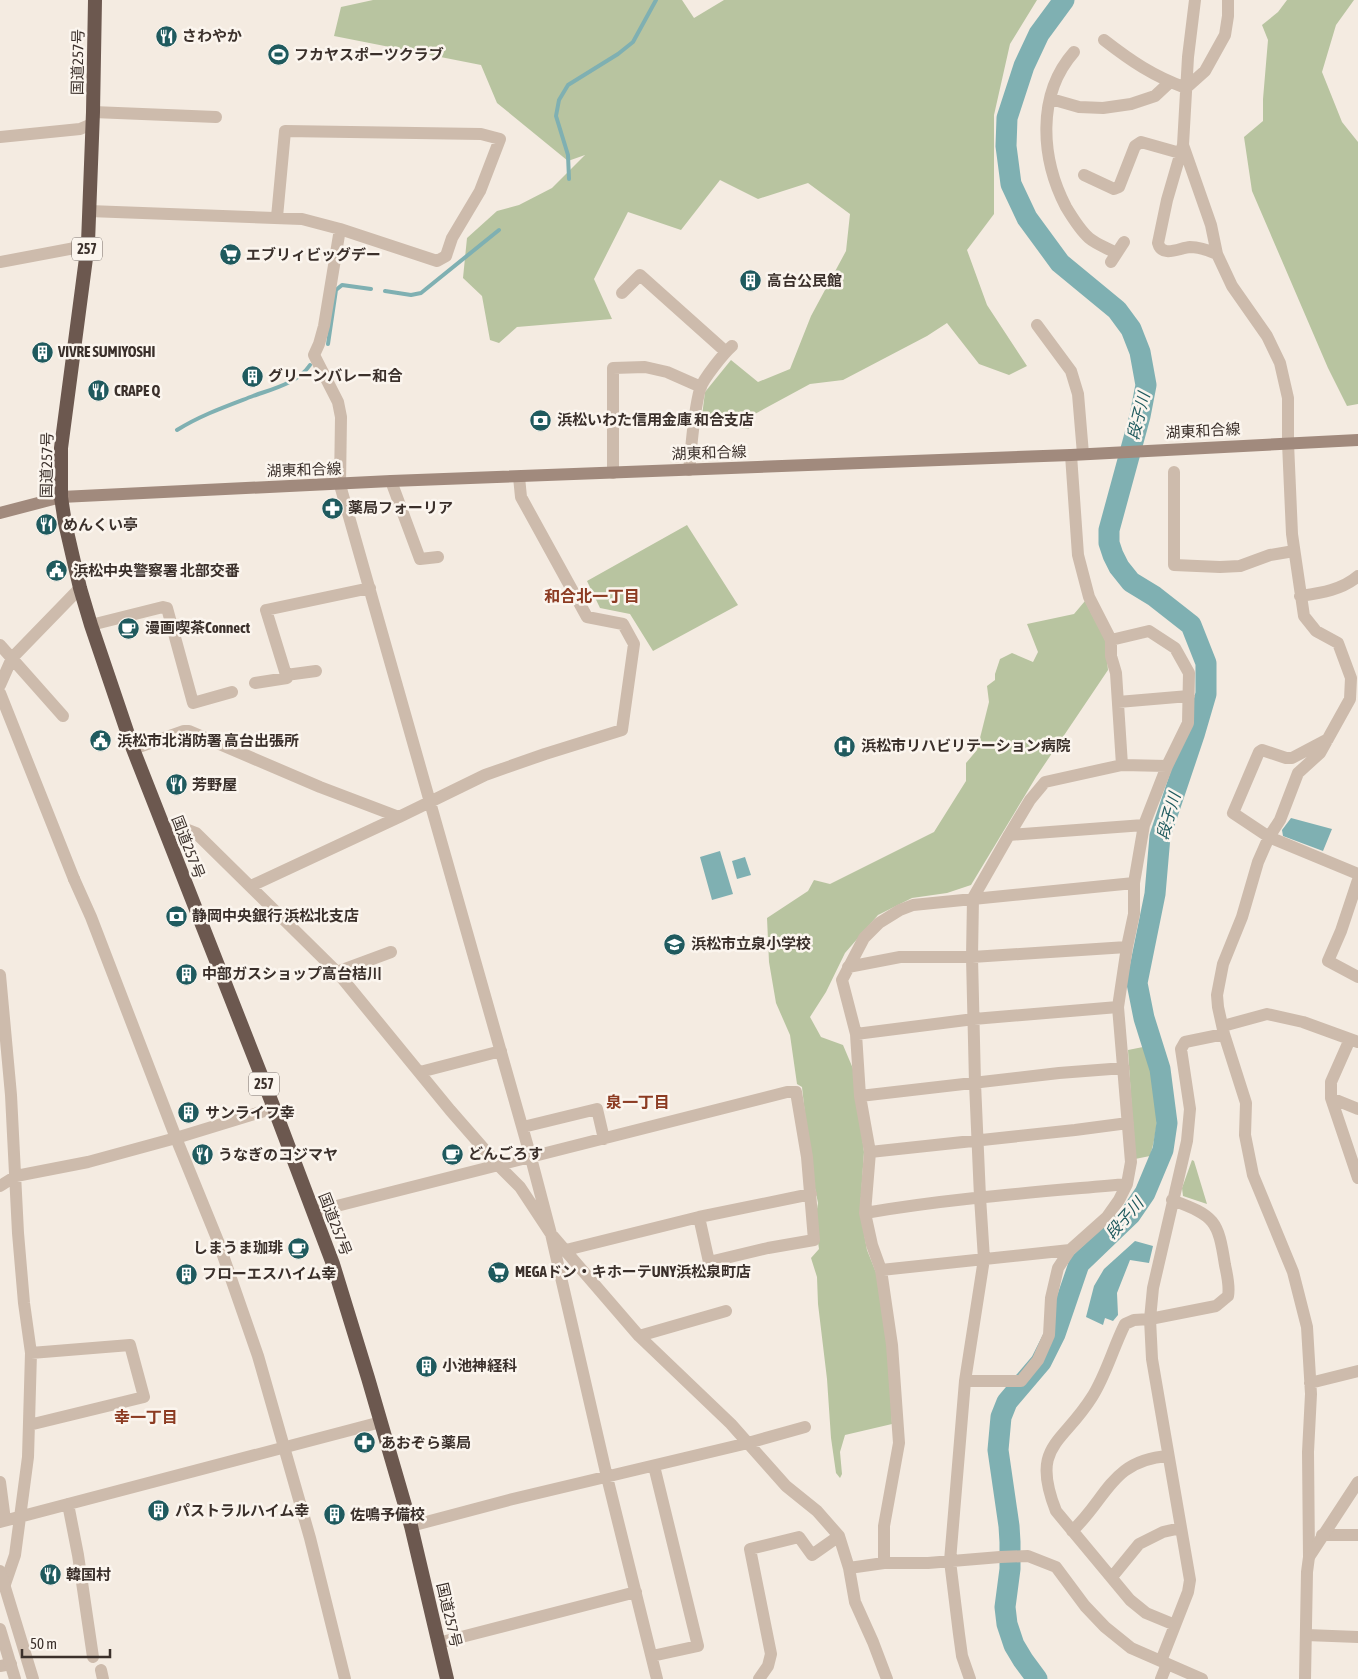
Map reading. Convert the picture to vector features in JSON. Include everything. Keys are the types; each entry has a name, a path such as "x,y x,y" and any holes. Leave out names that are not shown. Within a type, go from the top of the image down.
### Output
{"highway":[{"name":"国道257号","path":"95,0 88,243 61,448 61,497 80,588 133,749 274,1108 336,1273 411,1526 448,1679"}],"main road":[{"name":"湖東和合線","path":"0,513 61,497 340,485 391,481 1077,454 1358,440"}],"street":[{"path":"1195,0 1182,149 1167,200 1158,243 1162,251 1168,252 1189,247 1203,248 1217,254"},
{"path":"1186,88 1204,71 1225,34 1228,0"},
{"path":"1104,40 1149,72 1186,88"},
{"path":"1074,52 1065,63 1056,80 1051,99 1045,127 1047,156 1059,193 1071,216 1089,238 1113,258 1124,242"},
{"path":"1051,99 1079,107 1103,108 1131,104 1155,96 1170,82"},
{"path":"0,137 80,129 93,118 216,117"},
{"path":"89,211 302,219 340,229 436,261 446,256 452,238 480,191 500,139 482,134 285,131 277,217"},
{"path":"1084,175 1114,189 1119,187 1135,146 1141,142 1182,149"},
{"path":"1182,149 1211,225 1217,254 1232,286 1267,336 1280,364 1288,398 1288,444 1294,551 1304,616 1316,631 1338,643 1351,678 1350,699 1320,753 1298,773 1280,820 1269,836 1258,862 1242,917 1223,964 1217,995 1223,1030 1246,1103 1245,1135 1253,1175 1293,1272 1307,1327 1310,1383 1306,1679"},
{"path":"340,229 324,326 314,355 338,402 341,417 340,485 552,1234 607,1477 657,1679"},
{"path":"0,262 75,248 88,243"},
{"path":"622,293 640,275 728,348 701,387 689,470"},
{"path":"1037,325 1071,371 1078,394 1078,556 1090,597 1111,640 1118,702 1122,765"},
{"path":"613,473 613,368 644,367 667,372 701,387"},
{"path":"1174,472 1174,564 1220,567 1240,566 1270,556 1294,551"},
{"path":"251,886 400,817 485,775 544,754 622,730 634,644 623,624 587,617 520,497 519,477"},
{"path":"391,481 420,559 438,557"},
{"path":"1300,596 1329,591 1358,576"},
{"path":"0,685 12,658 80,588"},
{"path":"255,682 287,678 266,610 370,588"},
{"path":"91,624 163,607 167,608 194,703 232,692"},
{"path":"965,1381 1021,1381 1038,1360 1049,1335 1051,1298 1058,1268 1070,1250 1107,1217 1127,1184 1131,1162 1118,1007 1134,914 1134,883 1144,826 1167,766 1188,723 1189,673 1175,648 1149,630 1111,640"},
{"path":"0,645 63,716"},
{"path":"286,675 316,671"},
{"path":"0,693 226,1262 258,1356 310,1538 345,1679"},
{"path":"1118,702 1189,696"},
{"path":"133,749 184,731 189,731 320,787 400,817"},
{"path":"1328,739 1292,758 1286,758 1262,750 1259,752 1233,813 1269,836 1358,874"},
{"path":"970,1679 961,1649 950,1561 965,1381 984,1259 975,1083 972,957 973,898 1030,800 1045,782 1122,765 1167,766"},
{"path":"164,830 178,826 196,833 337,972 450,1110 520,1187 552,1234 639,1336 731,1424 786,1486 817,1511 839,1536 849,1568 855,1602 887,1679"},
{"path":"1009,835 1144,826"},
{"path":"1358,880 1341,931 1328,961 1358,977"},
{"path":"884,1563 884,1526 899,1443 892,1345 881,1270 872,1245 865,1213 870,1152 860,1096 856,1034 842,980 864,938 879,923 900,910 913,905 1134,883"},
{"path":"848,967 900,957 972,957 1127,947"},
{"path":"337,972 391,952"},
{"path":"0,975 16,1176 18,1233 31,1353 28,1458 15,1555 4,1587"},
{"path":"856,1034 974,1019 1118,1007"},
{"path":"1161,1679 1164,1662 1175,1625 1188,1592 1190,1580 1152,1359 1150,1319 1153,1288 1187,1141 1190,1109 1181,1049 1185,1042 1267,1014 1302,1022 1354,1040 1332,1082 1331,1098 1358,1178"},
{"path":"420,1072 501,1051"},
{"path":"860,1096 1059,1073 1124,1068"},
{"path":"313,1212 787,1092 796,1092 803,1127 814,1240 768,1248 709,1262 699,1217"},
{"path":"1331,1098 1358,1109"},
{"path":"0,1186 16,1176 88,1162 274,1108"},
{"path":"522,1127 596,1109 604,1139"},
{"path":"870,1152 1128,1123"},
{"path":"865,1213 980,1197 1127,1184"},
{"path":"566,1250 699,1217 810,1194"},
{"path":"1172,1200 1197,1209 1210,1218 1218,1230 1229,1291 1228,1296 1216,1306 1150,1319 1134,1320 1125,1324 1093,1395 1052,1447 1047,1460 1047,1478 1056,1511 1130,1600 1146,1613 1175,1625"},
{"path":"881,1270 1070,1250"},
{"path":"639,1336 726,1311"},
{"path":"30,1425 144,1397 130,1345 31,1353"},
{"path":"1310,1383 1358,1371"},
{"path":"0,1482 3,1521 381,1422"},
{"path":"411,1526 509,1500 748,1443 805,1427"},
{"path":"1072,1531 1080,1524 1118,1475 1138,1462 1154,1457 1168,1456"},
{"path":"652,1656 698,1646 654,1466"},
{"path":"1309,1557 1358,1482"},
{"path":"68,1504 78,1555 93,1657"},
{"path":"1112,1577 1139,1544 1163,1532 1181,1528"},
{"path":"1322,1535 1358,1535"},
{"path":"759,1679 768,1666 771,1654 750,1549 799,1537 812,1555 839,1536"},
{"path":"849,1568 884,1563 928,1563 1028,1556 1056,1567 1092,1613 1105,1627 1131,1648 1202,1679"},
{"path":"0,1571 33,1679"},
{"path":"438,1643 636,1592"},
{"path":"0,1629 5,1665 15,1679"},
{"path":"1306,1635 1358,1637"}],"green space":[{"path":"373,0 682,0 694,18 724,0 1037,0 1010,44 994,115 994,214 967,250 987,305 1027,366 1009,375 979,364 947,323 927,336 843,380 810,384 753,415 749,429 701,424 705,392 731,360 758,382 790,369 811,316 846,251 850,214 808,183 758,199 720,180 681,230 628,212 594,279 612,319 517,327 499,343 490,340 482,296 463,278 467,238 497,211 519,205 552,188 585,155 568,161 497,103 481,65 334,36 341,7"},
{"path":"1287,0 1354,0 1336,25 1322,72 1342,122 1358,142 1358,404 1347,406 1328,368 1252,191 1244,137 1263,121 1268,40 1262,25 1278,12"},
{"path":"687,525 738,605 653,651 630,614 600,608 587,581"},
{"path":"1085,601 1105,640 1108,670 1036,777 971,885 947,893 912,898 878,915 845,953 826,992 810,1017 821,1037 843,1045 854,1071 864,1152 860,1211 867,1250 879,1280 889,1363 892,1424 845,1435 840,1452 842,1474 840,1478 836,1473 831,1438 817,1277 811,1258 819,1249 815,1221 818,1203 811,1169 802,1087 797,1084 790,1035 776,1003 769,962 767,918 808,891 814,880 830,884 934,832 966,781 966,763 977,750 989,702 987,686 995,680 1000,659 1012,653 1033,662 1038,652 1027,624 1074,614"},
{"path":"1143,1047 1155,1074 1158,1110 1150,1156 1135,1159 1128,1050"},
{"path":"1192,1160 1194,1161 1207,1204 1183,1196 1182,1188"}],"water":[{"path":"1291,818 1332,829 1323,851 1283,836 1282,830"},
{"path":"720,851 733,894 712,900 700,857"},
{"path":"745,857 751,875 737,879 732,861"},
{"path":"1135,1241 1153,1246 1149,1263 1130,1260 1117,1293 1118,1315 1113,1321 1105,1318 1103,1325 1086,1317 1094,1286 1104,1269"}],"waterway":[{"path":"569,179 568,155 556,116 559,100 568,85 618,54 633,42 656,0"},
{"name":"段子川","path":"1037,1679 1014,1645 1007,1624 1005,1607 1010,1569 1010,1542 998,1450 1001,1417 1007,1402 1041,1362 1055,1334 1079,1264 1130,1215 1145,1193 1163,1150 1167,1123 1160,1069 1144,1018 1137,983 1155,894 1160,836 1206,694 1206,663 1191,625 1154,596 1131,582 1119,567 1109,543 1109,530 1140,416 1146,385 1140,352 1131,329 1117,310 1060,263 1027,218 1011,184 1006,146 1007,118 1024,66 1039,34 1064,0"},
{"path":"385,291 411,295 421,293 499,230"},
{"path":"328,344 336,290 342,285 371,289"},
{"path":"177,430 214,411 284,385 299,376 310,365"}],"place":[{"name":"さわやか","path":"166,36"},
{"name":"フカヤスポーツクラブ","path":"278,55"},
{"name":"エブリィビッグデー","path":"230,255"},
{"name":"高台公民館","path":"751,281"},
{"name":"VIVRE SUMIYOSHI","path":"42,352"},
{"name":"グリーンバレー和合","path":"252,376"},
{"name":"CRAPE Q","path":"98,391"},
{"name":"浜松いわた信用金庫 和合支店","path":"541,420"},
{"name":"薬局フォーリア","path":"332,508"},
{"name":"めんくい亭","path":"47,525"},
{"name":"浜松中央警察署 北部交番","path":"57,571"},
{"name":"漫画喫茶Connect","path":"129,628"},
{"name":"浜松市北消防署 高台出張所","path":"101,741"},
{"name":"浜松市リハビリテーション病院","path":"845,746"},
{"name":"芳野屋","path":"176,785"},
{"name":"静岡中央銀行 浜松北支店","path":"176,916"},
{"name":"浜松市立泉小学校","path":"675,944"},
{"name":"中部ガスショップ高台桔川","path":"186,974"},
{"name":"サンライフ幸","path":"189,1113"},
{"name":"どんごろす","path":"452,1154"},
{"name":"うなぎのコジマヤ","path":"202,1155"},
{"name":"しまうま珈琲","path":"299,1248"},
{"name":"MEGAドン・キホーテUNY浜松泉町店","path":"499,1272"},
{"name":"フローエスハイム幸","path":"186,1274"},
{"name":"小池神経科","path":"426,1366"},
{"name":"あおぞら薬局","path":"365,1443"},
{"name":"パストラルハイム幸","path":"159,1511"},
{"name":"佐鳴予備校","path":"334,1515"},
{"name":"韓国村","path":"50,1575"}],"district":[{"name":"和合北一丁目","path":"592,596"},
{"name":"泉一丁目","path":"638,1102"},
{"name":"幸一丁目","path":"146,1417"}]}
